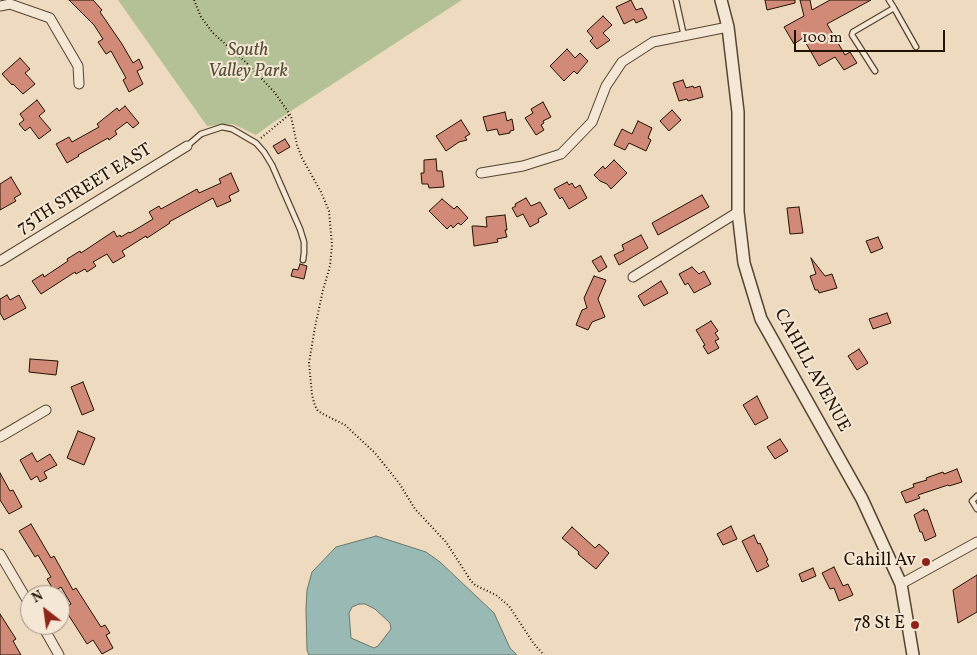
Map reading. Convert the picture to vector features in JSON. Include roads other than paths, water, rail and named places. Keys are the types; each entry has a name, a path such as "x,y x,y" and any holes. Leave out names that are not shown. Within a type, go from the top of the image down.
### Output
{"street":[{"name":"CAHILL AVENUE","path":"721,0 728,28 738,112 738,212 744,263 761,319 862,499 900,584 913,655"},
{"path":"0,6 10,4 50,18 78,66 79,84"},
{"path":"481,173 523,166 561,154 592,122 606,86 622,62 653,42 728,28"},
{"name":"75TH STREET EAST","path":"0,261 187,146"},
{"path":"634,277 738,212"},
{"path":"0,437 46,410"},
{"path":"900,584 977,542"},
{"path":"0,554 20,588"},
{"path":"48,635 59,655"}],"lane":[{"path":"676,0 684,36"},
{"path":"889,0 916,47"},
{"path":"875,71 852,35 853,32 894,8"},
{"path":"187,146 201,134 222,127 232,128 256,143 272,165 300,229 304,242 303,260"},
{"path":"977,496 972,500 977,509"}],"water":[{"path":"376,536 426,552 440,562 494,613 510,648 517,655 309,655 307,650 307,590 312,572 336,547","holes":["365,604 375,609 390,623 391,629 378,646 374,648 351,638 349,613 352,607"]}],"place":[{"name":"Cahill Av","path":"926,562"},
{"name":"78 St E","path":"915,625"}],"park label":[{"name":"South Valley Park","path":"248,62"}]}
